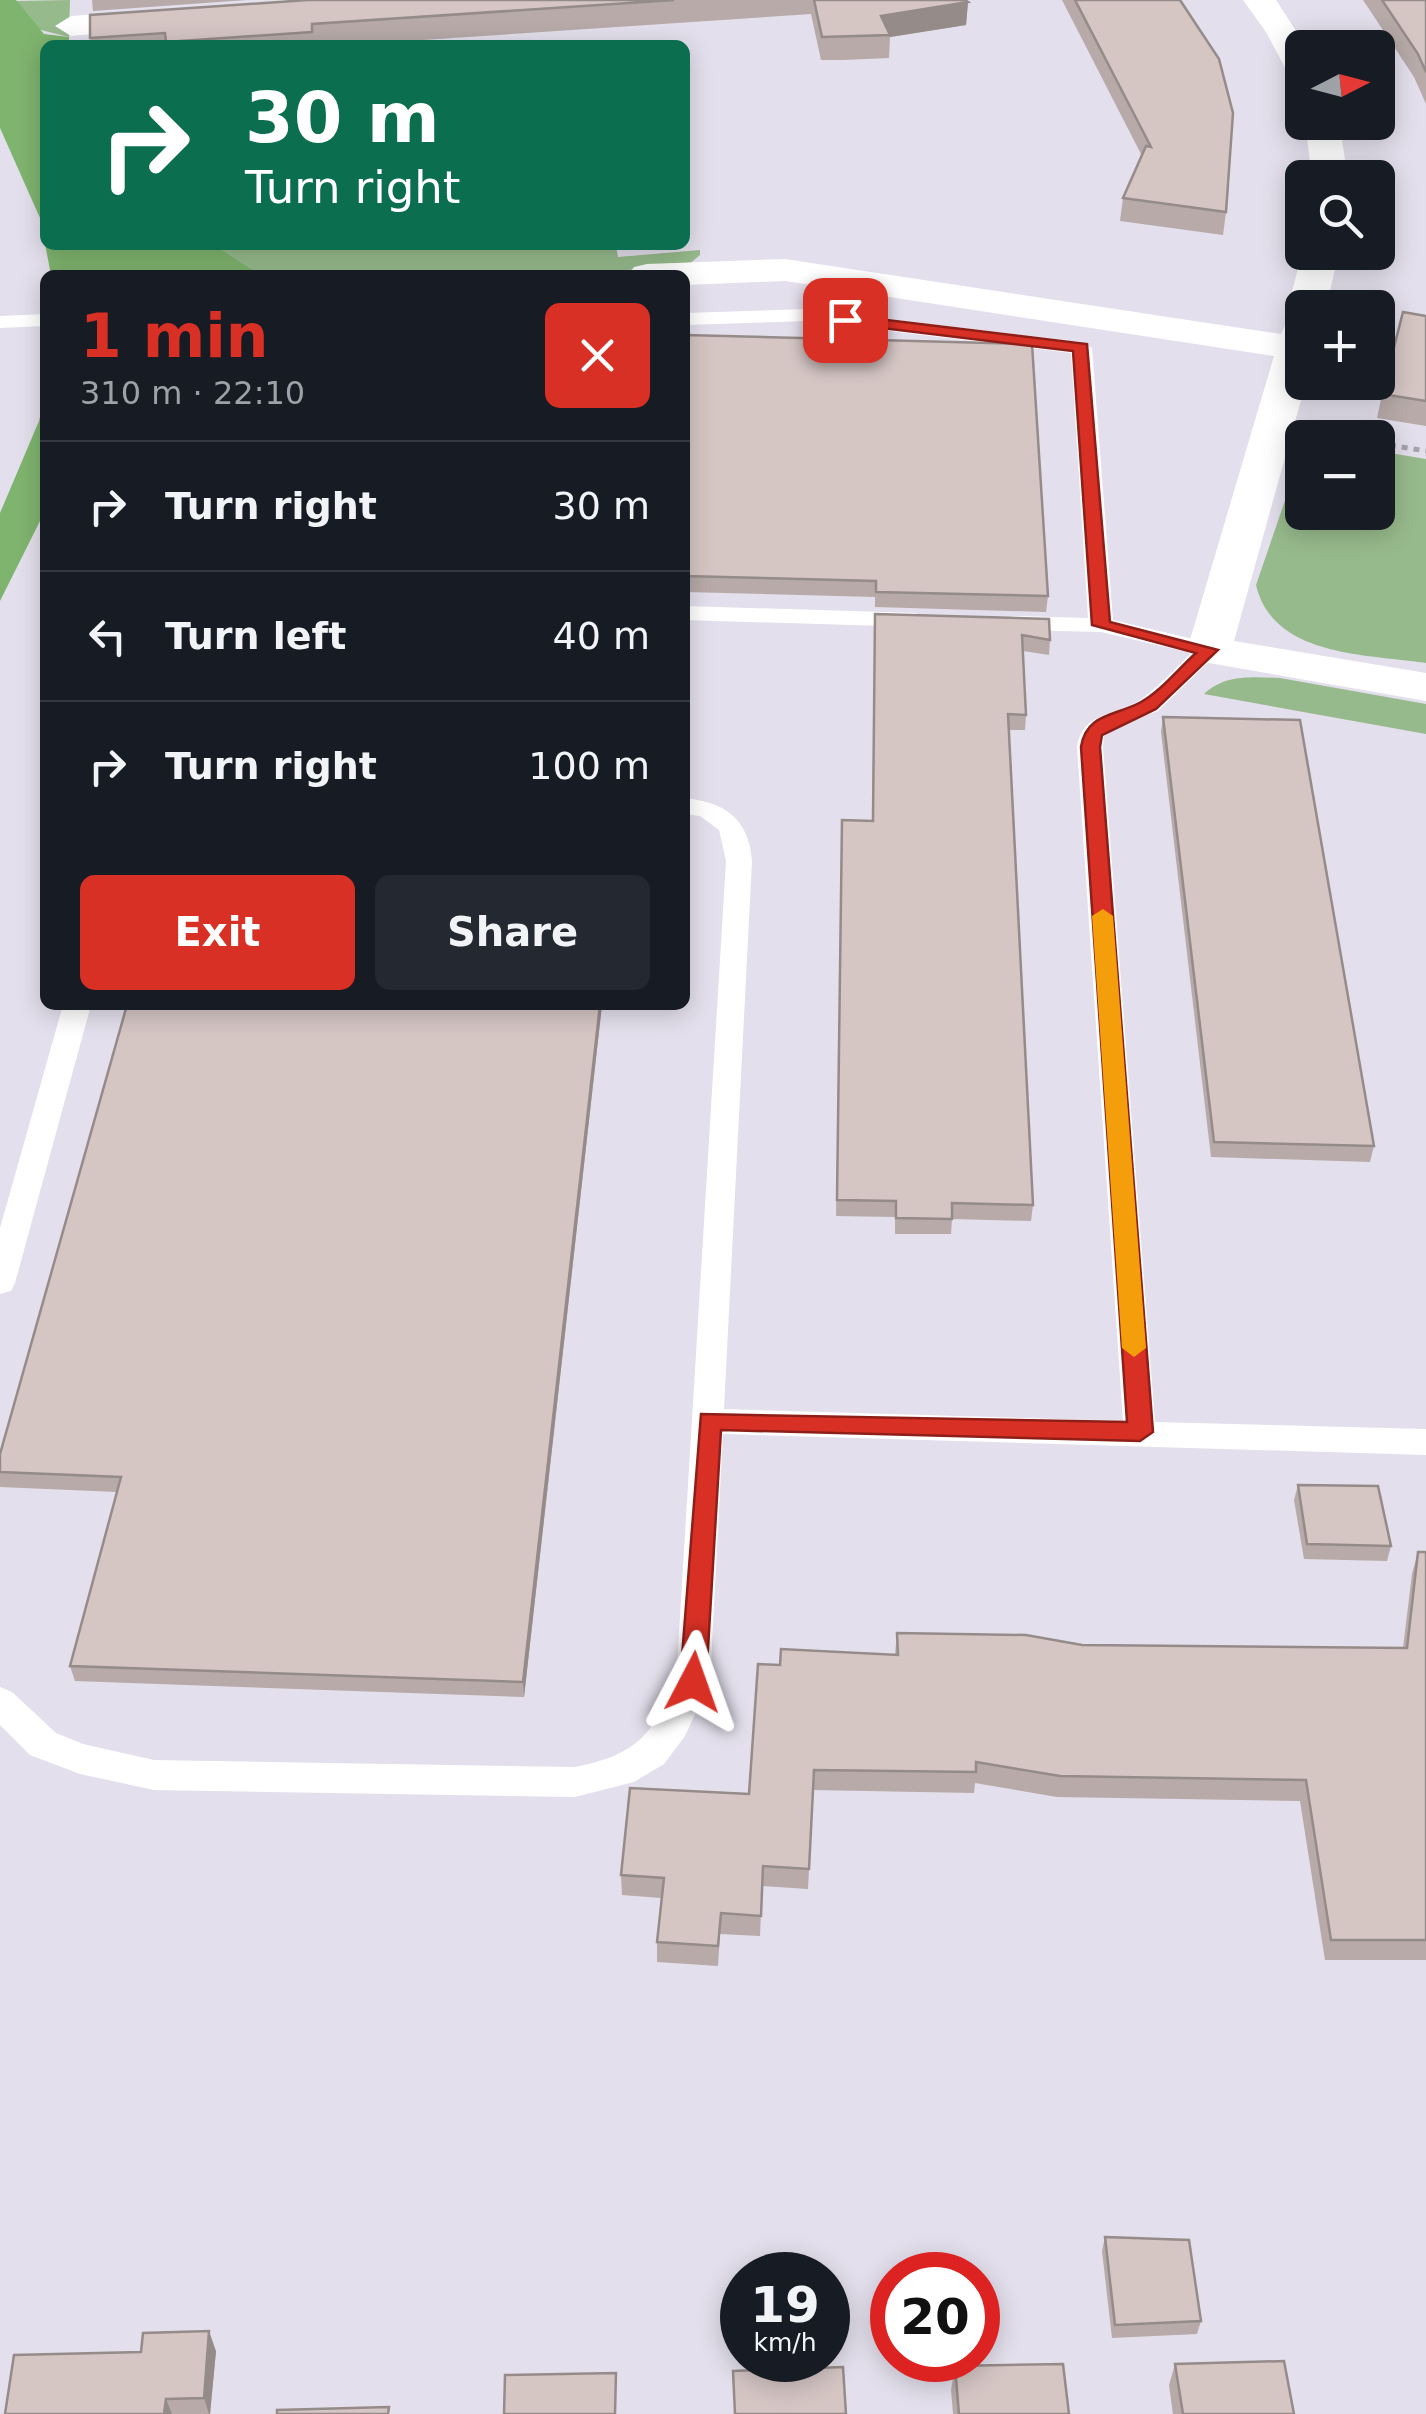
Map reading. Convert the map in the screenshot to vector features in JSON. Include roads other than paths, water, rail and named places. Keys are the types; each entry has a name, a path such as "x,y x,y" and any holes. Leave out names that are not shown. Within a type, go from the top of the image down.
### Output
{"street":[{"path":"1259,0 1285,36"},
{"path":"71,26 207,16"},
{"path":"690,273 785,270 1285,326"},
{"path":"1285,387 1209,650 1426,687"}],"lane":[{"path":"690,319 806,316 1081,348 1101,625"},
{"path":"0,322 40,320"},
{"path":"690,613 947,621"},
{"path":"985,622 1101,625 1209,650"},
{"path":"1140,1432 1090,747 1092,732 1107,721 1150,706 1209,650"},
{"path":"0,1702 43,1744 80,1759 154,1775 575,1782 624,1773 657,1750 675,1725 693,1682 739,842 732,822 690,808"},
{"path":"0,1283 76,1010"},
{"path":"710,1421 1426,1442"}]}
